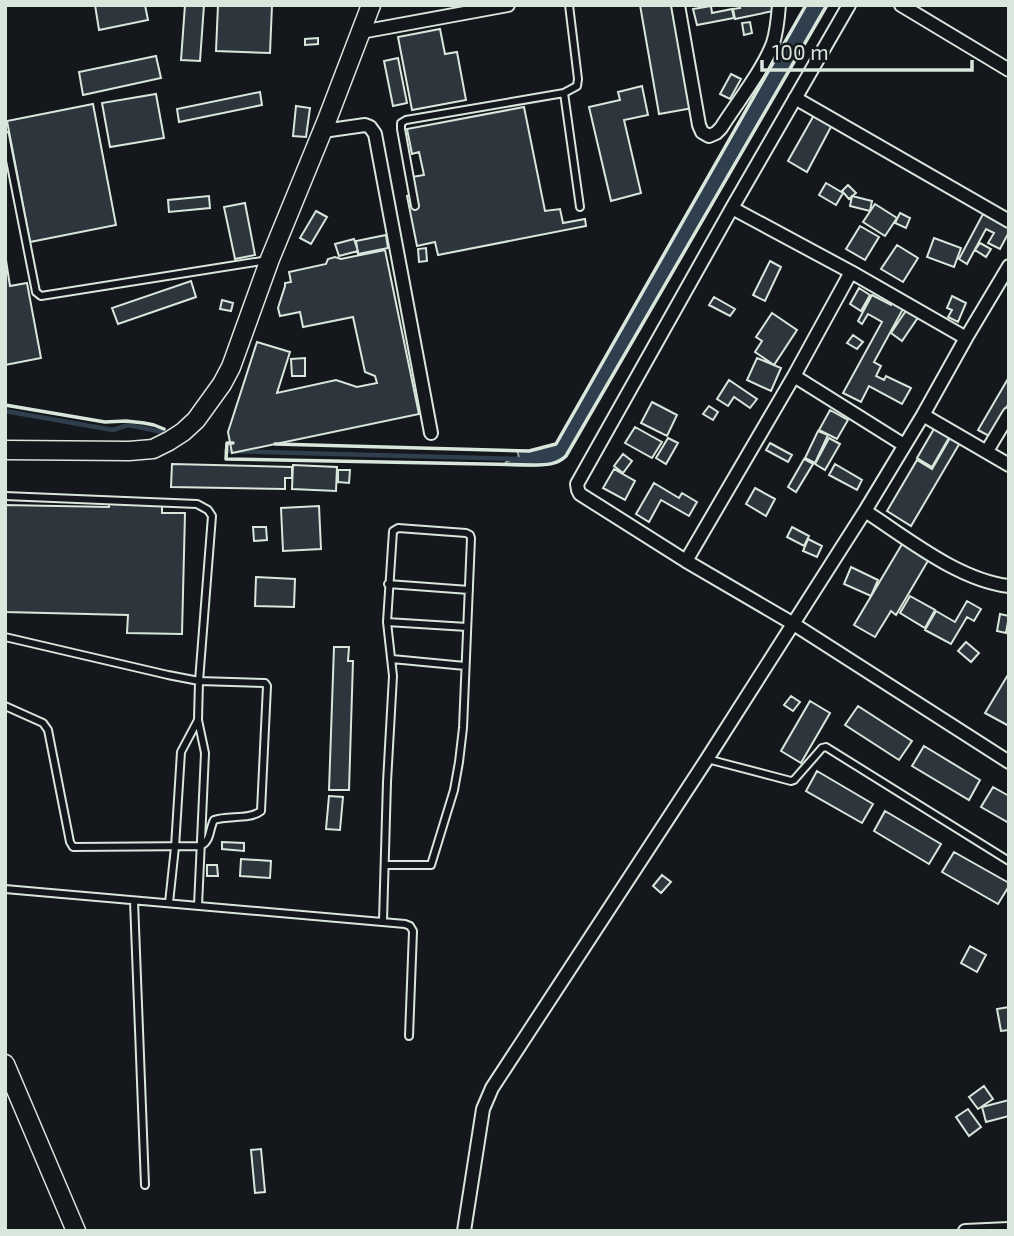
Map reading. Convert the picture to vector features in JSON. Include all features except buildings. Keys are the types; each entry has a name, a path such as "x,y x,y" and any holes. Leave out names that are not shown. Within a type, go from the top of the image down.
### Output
{"street":[{"path":"5,450 153,449 169,442 196,420 222,384 230,367 371,5"},
{"path":"361,32 508,5"},
{"path":"678,5 699,125 702,132 709,136 720,128 773,43 779,5"},
{"path":"849,5 577,484 578,490 580,494 686,561 792,623 1009,762"},
{"path":"901,5 1009,70"},
{"path":"795,98 1009,220"},
{"path":"323,131 365,125 375,134 431,433"},
{"path":"732,208 966,338"},
{"path":"464,1231 483,1109 492,1088 708,759 865,510 1009,266"},
{"path":"686,561 851,272"},
{"path":"794,376 904,445"},
{"path":"987,451 1009,414"},
{"path":"923,415 1009,465"},
{"path":"865,510 956,570 988,582 1009,586"},
{"path":"5,1064 76,1231"},
{"path":"965,1231 1009,1229"}],"lane":[{"path":"415,206 401,123 564,93 577,86 569,5"},
{"path":"564,93 580,207"},
{"path":"5,135 36,292 41,296 270,259"},
{"path":"5,496 197,504 208,510 212,516 198,720 205,753 198,906"},
{"path":"383,921 387,782 392,694 392,659 387,622 388,583 393,531 398,528 466,533 471,538 463,728 454,790 431,865 385,866"},
{"path":"388,583 469,590"},
{"path":"387,622 467,627"},
{"path":"5,637 168,676 200,681 265,683 261,811 256,815 214,820 208,840 200,846 72,847 48,730 43,723 5,706"},
{"path":"392,659 465,666"},
{"path":"169,903 181,752 198,720"},
{"path":"708,759 791,781 826,747 1009,861"},
{"path":"5,889 405,924 410,926 412,932 409,1036"},
{"path":"134,901 145,1185"}],"water":[{"path":"806,5 827,5 566,456 545,465 504,465 519,457 517,451 529,451 556,444"}],"waterway":[{"path":"5,411 113,430 128,425 163,432"},
{"path":"226,451 519,459"}],"wall":[{"path":"275,444 529,451 556,444 806,5"},
{"path":"233,443 227,443 226,459 533,465 551,464 562,459 827,5"},
{"path":"5,405 105,422 144,423 164,429"}]}
